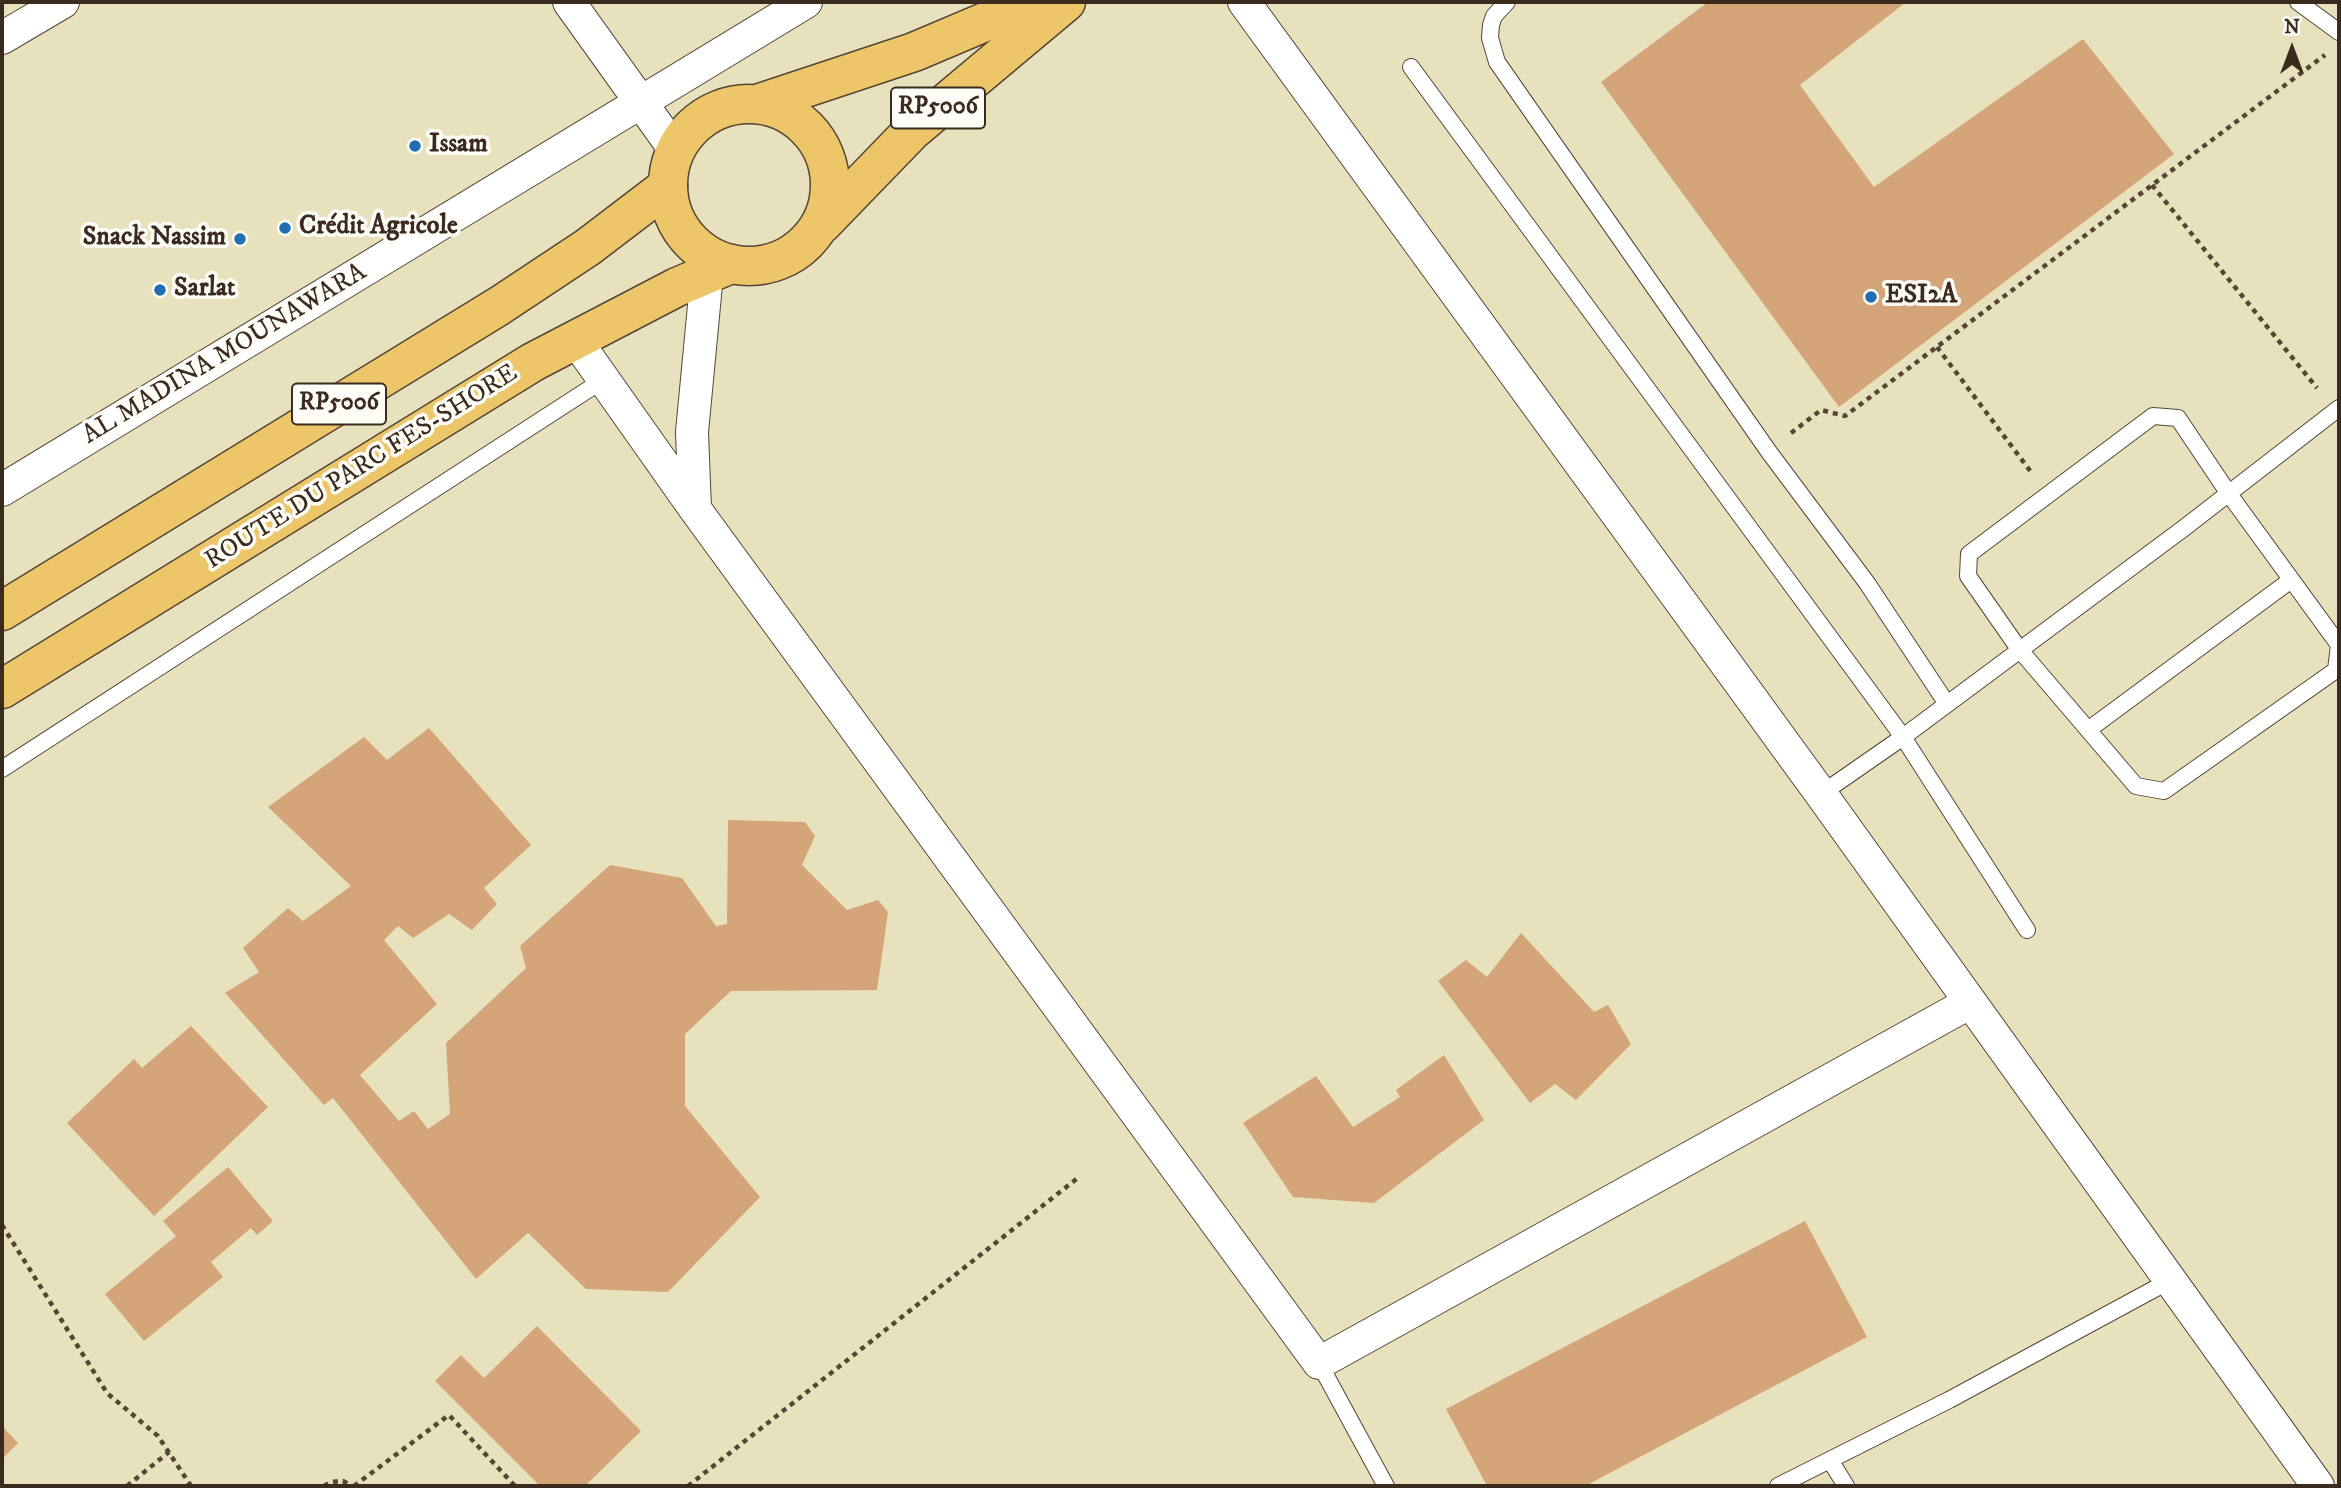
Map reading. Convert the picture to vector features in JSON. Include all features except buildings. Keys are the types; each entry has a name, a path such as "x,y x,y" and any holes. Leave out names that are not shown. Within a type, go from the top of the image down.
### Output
{"main road":[{"name":"RP5006","path":"1032,2 914,52 757,104 730,106 705,118 685,136 672,168 671,204 676,220 686,236 719,269 757,266 782,259 804,245 912,131 1066,2"},
{"name":"RP5006","path":"757,104 783,111 806,126 822,148 830,173 830,186 829,200 821,225"},
{"name":"RP5006","path":"2,611 499,306 588,247 672,168"},
{"name":"ROUTE DU PARC FES-SHORE","path":"2,689 521,370 575,339 719,269"}],"street":[{"path":"2,38 63,2"},
{"path":"569,2 642,103 672,168"},
{"name":"AL MADINA MOUNAWARA","path":"2,490 806,2"},
{"path":"1244,2 1821,794 2318,1486"},
{"path":"695,509 692,432 719,269"},
{"path":"575,339 695,509 1319,1363 1969,1003"}],"lane":[{"path":"1507,2 1494,16 1491,25 1490,38 1497,62 1769,452 1867,583 1947,704"},
{"path":"2298,2 2339,32"},
{"path":"1411,67 1903,737 2027,930"},
{"path":"2,769 603,380"},
{"path":"1821,794 1903,737 2229,494 2338,409"},
{"path":"2152,416 2178,418 2229,494 2339,645 2336,670 2164,791 2136,786 2019,649 1968,576 1969,554 2152,416"},
{"path":"2088,730 2291,580"},
{"path":"1778,1486 1950,1400 2171,1280"},
{"path":"1319,1363 1386,1486"},
{"path":"1830,1460 1846,1486"}],"path":[{"path":"1769,452 1821,410 1844,416 2328,53"},
{"path":"2152,185 2273,336 2338,409"},
{"path":"1937,347 2048,495"},
{"path":"688,1486 1079,1177"},
{"path":"2,1225 107,1393 158,1436 191,1486"},
{"path":"324,1486 343,1481 353,1486 449,1415 515,1486"},
{"path":"127,1486 169,1452"}],"place":[{"name":"Issam","path":"415,146"},
{"name":"Crédit Agricole","path":"285,228"},
{"name":"Snack Nassim","path":"240,239"},
{"name":"Sarlat","path":"160,290"},
{"name":"ESI2A","path":"1871,297"}]}
